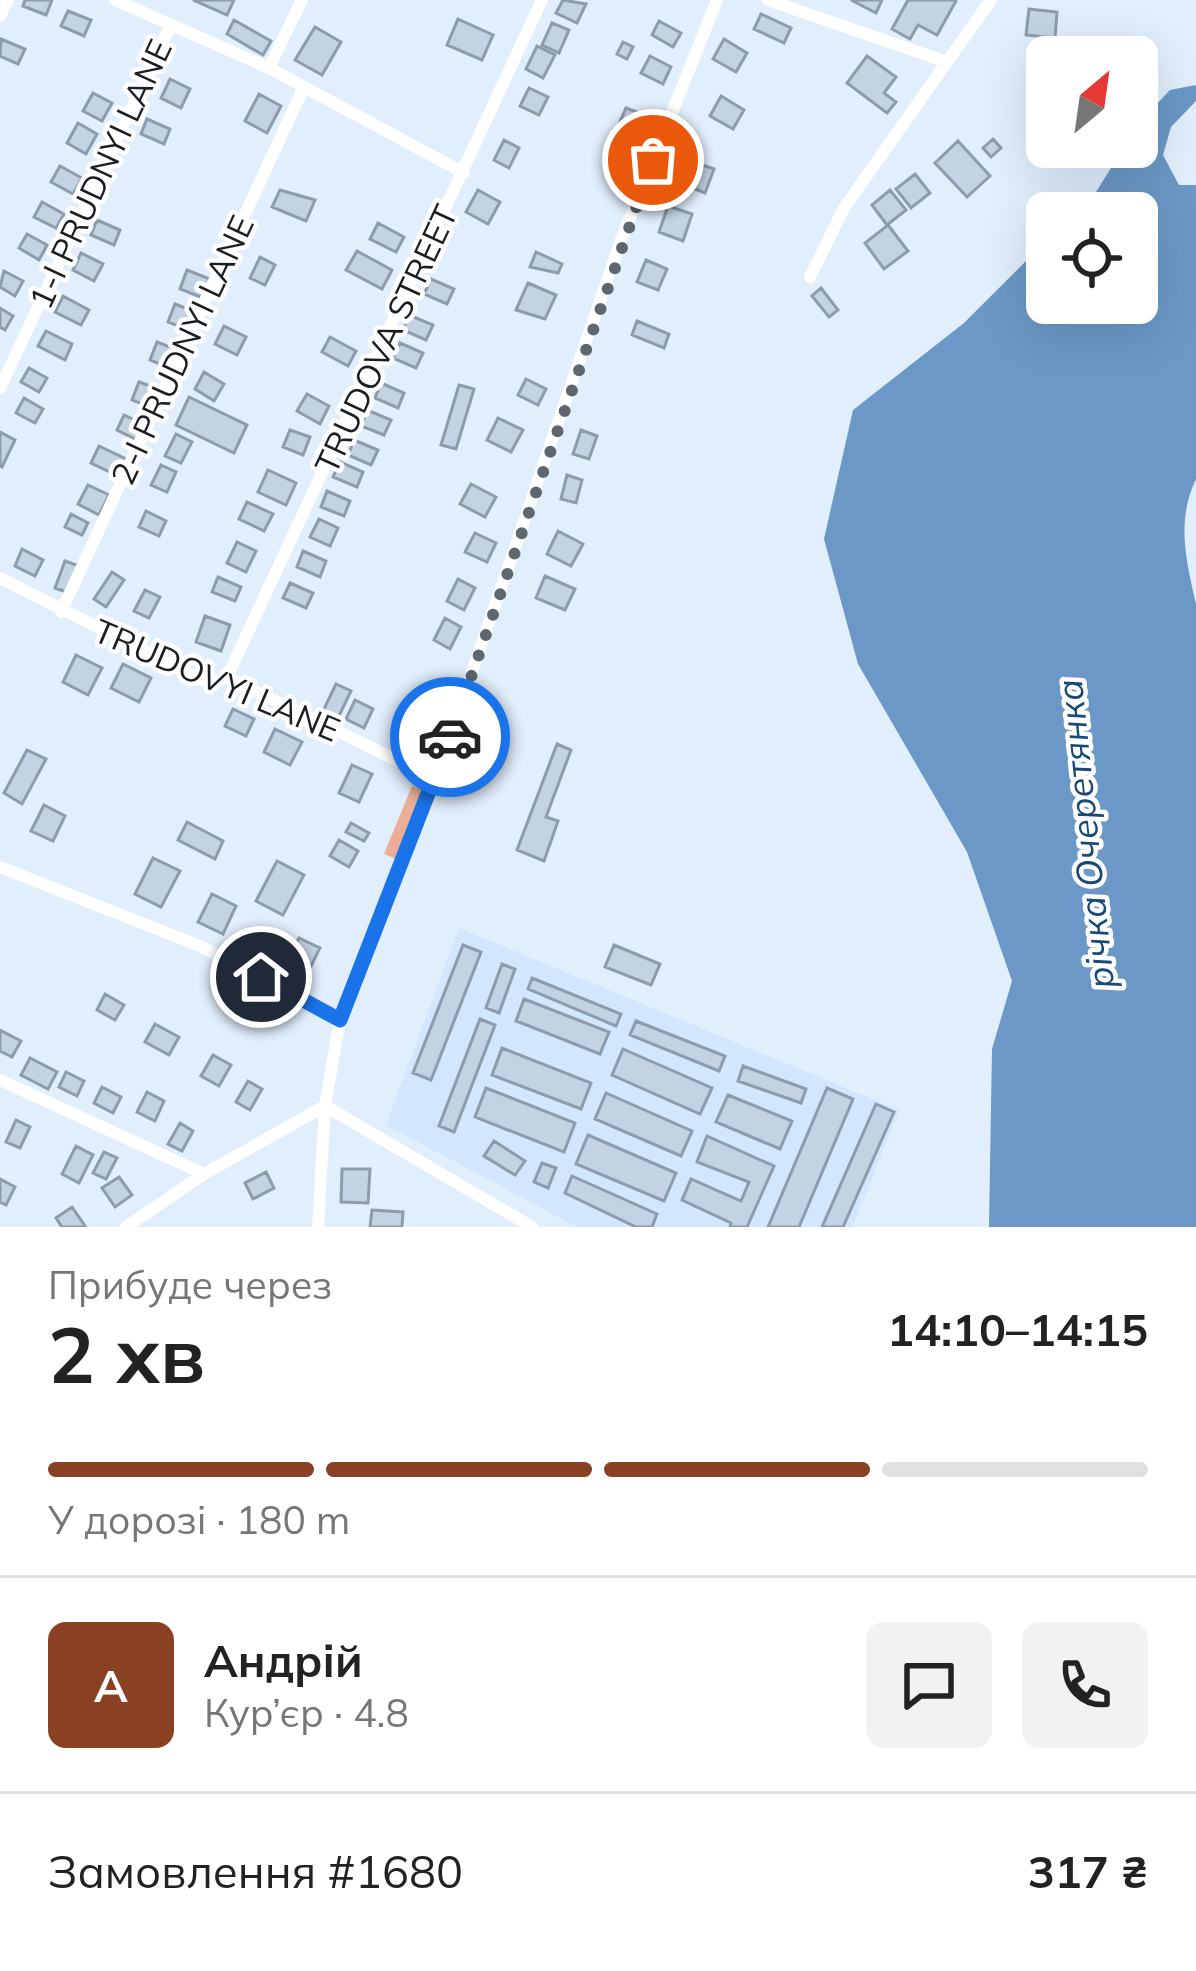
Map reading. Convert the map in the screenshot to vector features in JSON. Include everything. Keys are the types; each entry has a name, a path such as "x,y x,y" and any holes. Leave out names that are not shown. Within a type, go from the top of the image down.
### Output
{"street":[{"path":"0,16 8,0"},
{"path":"115,0 269,68 464,173"},
{"path":"269,68 302,0"},
{"name":"TRUDOVA STREET","path":"226,677 542,0"},
{"path":"318,1227 325,1106 340,1020 435,779 621,240 717,0"},
{"path":"768,0 947,62"},
{"path":"810,277 844,208 992,0"},
{"name":"1-I PRUDNYI LANE","path":"0,388 170,26"},
{"name":"2-I PRUDNYI LANE","path":"62,611 303,89"},
{"name":"TRUDOVYI LANE","path":"0,578 210,684 226,677 435,779"},
{"path":"0,867 200,946 340,1020"},
{"path":"0,1081 204,1174"},
{"path":"126,1227 204,1174 325,1106"},
{"path":"325,1106 532,1227"}],"shaded area":[{"path":"412,786 427,791 399,860 384,854"},
{"path":"459,928 899,1110 853,1227 577,1227 386,1125"}],"water":[{"name":"річка Очеретянка","path":"1196,85 1196,101 1171,127 1163,155 1179,185 1196,185 1196,479 1185,525 1196,604 1196,1227 989,1227 992,1049 1012,981 967,852 858,664 824,539 853,410 964,323 1026,261 1026,324 1158,324 1158,192 1096,192 1111,168 1158,168 1158,103 1170,90"}],"building":[{"path":"25,0 52,0 46,15 23,6"},
{"path":"193,0 234,0 227,15"},
{"path":"563,0 586,4 577,23 556,13"},
{"path":"851,0 882,0 876,13"},
{"path":"908,0 956,1 937,35 918,25 910,39 892,29"},
{"path":"1029,9 1057,12 1055,36 1026,35"},
{"path":"68,11 91,20 84,36 61,26"},
{"path":"761,14 791,28 784,43 754,29"},
{"path":"458,19 493,35 482,60 447,45"},
{"path":"234,20 271,41 263,55 227,34"},
{"path":"659,21 681,33 673,47 652,35"},
{"path":"552,23 569,30 559,53 542,45"},
{"path":"315,27 341,42 322,75 295,60"},
{"path":"1,39 25,49 18,64 0,56"},
{"path":"724,39 747,53 736,72 713,59"},
{"path":"623,42 633,47 627,59 617,54"},
{"path":"537,46 555,55 543,78 526,69"},
{"path":"650,56 671,67 663,84 641,73"},
{"path":"867,56 896,77 884,93 896,102 887,113 847,83"},
{"path":"170,79 190,89 181,108 161,98"},
{"path":"529,88 548,97 539,115 520,106"},
{"path":"93,93 112,103 102,121 83,111"},
{"path":"259,94 281,106 267,133 245,121"},
{"path":"721,96 744,110 733,129 710,116"},
{"path":"626,108 647,116 641,133 619,124"},
{"path":"147,119 170,129 164,144 141,134"},
{"path":"78,123 97,134 86,154 67,143"},
{"path":"993,139 1001,148 991,157 983,148"},
{"path":"504,140 519,148 509,168 494,160"},
{"path":"958,141 990,176 967,197 935,163"},
{"path":"691,161 714,169 705,193 676,181"},
{"path":"60,166 82,178 73,194 51,182"},
{"path":"915,174 930,193 911,208 896,189"},
{"path":"280,190 315,200 306,221 272,207"},
{"path":"478,190 500,202 488,224 466,212"},
{"path":"890,190 906,210 887,225 872,205"},
{"path":"42,202 64,214 56,228 34,217"},
{"path":"668,206 692,214 683,241 659,232"},
{"path":"97,220 120,230 114,245 91,235"},
{"path":"378,223 404,237 396,252 370,239"},
{"path":"888,225 908,251 884,269 865,243"},
{"path":"27,234 47,245 39,260 19,248"},
{"path":"357,251 392,270 382,289 346,270"},
{"path":"536,252 562,264 558,273 530,267"},
{"path":"81,253 103,264 94,281 73,270"},
{"path":"260,257 275,265 265,285 250,278"},
{"path":"646,260 667,269 658,290 637,282"},
{"path":"187,270 210,279 203,298 180,289"},
{"path":"4,271 23,281 15,296 0,287"},
{"path":"431,279 454,289 447,304 424,294"},
{"path":"528,283 556,295 545,319 516,310"},
{"path":"821,288 838,310 829,317 812,296"},
{"path":"63,296 89,310 81,325 55,312"},
{"path":"175,304 198,313 191,331 168,322"},
{"path":"0,308 13,316 5,330 0,327"},
{"path":"409,315 433,325 426,340 403,330"},
{"path":"637,321 669,334 664,348 632,335"},
{"path":"224,326 246,337 237,355 215,344"},
{"path":"46,331 72,344 65,360 38,346"},
{"path":"330,337 356,351 348,366 322,352"},
{"path":"157,342 180,351 172,369 150,360"},
{"path":"400,343 423,353 416,368 393,358"},
{"path":"29,368 47,378 39,392 21,382"},
{"path":"204,372 224,384 214,401 195,389"},
{"path":"526,379 546,389 538,405 518,395"},
{"path":"139,382 162,390 155,409 132,400"},
{"path":"381,383 404,393 398,408 375,398"},
{"path":"459,385 474,389 456,449 441,445"},
{"path":"307,394 329,406 320,424 297,411"},
{"path":"189,397 247,425 234,453 176,425"},
{"path":"24,398 43,409 35,423 16,413"},
{"path":"367,410 391,420 384,435 361,426"},
{"path":"124,415 145,425 137,440 117,430"},
{"path":"498,418 523,430 511,452 487,440"},
{"path":"290,430 310,437 303,455 283,447"},
{"path":"581,430 597,436 589,459 573,454"},
{"path":"0,432 15,440 2,467 0,466"},
{"path":"176,434 192,442 181,463 165,456"},
{"path":"354,440 378,450 371,465 348,455"},
{"path":"99,446 126,459 118,476 91,463"},
{"path":"340,462 363,472 357,487 333,477"},
{"path":"161,465 176,472 167,492 151,485"},
{"path":"268,470 296,483 286,505 258,492"},
{"path":"567,475 582,480 576,503 561,499"},
{"path":"471,484 496,497 485,517 460,504"},
{"path":"88,485 109,495 99,515 78,504"},
{"path":"327,491 350,501 344,516 321,507"},
{"path":"247,502 273,514 264,531 239,519"},
{"path":"146,511 166,521 159,536 139,527"},
{"path":"71,514 88,523 82,535 65,527"},
{"path":"319,519 338,528 330,546 310,537"},
{"path":"558,531 583,544 571,566 547,554"},
{"path":"475,533 496,543 487,562 465,552"},
{"path":"237,542 256,551 246,572 227,563"},
{"path":"22,549 43,560 35,576 15,566"},
{"path":"303,551 326,561 320,577 297,567"},
{"path":"65,561 79,566 69,593 55,588"},
{"path":"112,572 124,580 106,607 94,599"},
{"path":"545,576 575,589 565,610 536,598"},
{"path":"218,577 241,587 235,601 212,592"},
{"path":"458,579 475,588 464,610 447,601"},
{"path":"290,583 313,593 306,608 283,598"},
{"path":"145,590 160,597 149,618 134,611"},
{"path":"205,616 230,625 221,651 196,642"},
{"path":"445,618 461,627 450,649 434,640"},
{"path":"76,655 102,668 88,695 63,682"},
{"path":"123,664 151,678 139,702 111,688"},
{"path":"336,684 351,691 337,720 322,713"},
{"path":"355,700 373,709 364,728 346,719"},
{"path":"233,709 254,719 246,736 225,726"},
{"path":"275,729 302,742 290,765 264,752"},
{"path":"557,744 571,750 546,817 558,821 544,861 517,850"},
{"path":"27,750 46,759 22,804 4,793"},
{"path":"352,765 372,774 359,802 339,793"},
{"path":"44,805 65,816 53,841 31,831"},
{"path":"187,822 223,841 215,859 178,840"},
{"path":"351,823 369,833 364,841 346,832"},
{"path":"339,840 358,851 349,867 330,856"},
{"path":"153,858 180,871 161,907 135,894"},
{"path":"277,861 304,875 283,915 256,901"},
{"path":"212,894 236,906 223,934 198,922"},
{"path":"269,932 289,941 278,963 258,953"},
{"path":"299,938 320,948 311,966 290,955"},
{"path":"463,945 481,952 431,1080 413,1073"},
{"path":"614,945 660,964 651,985 605,967"},
{"path":"502,964 515,969 499,1013 486,1008"},
{"path":"532,978 621,1014 616,1026 528,989"},
{"path":"105,994 124,1005 115,1020 97,1010"},
{"path":"524,999 609,1032 600,1054 516,1021"},
{"path":"480,1019 495,1025 454,1132 439,1126"},
{"path":"636,1021 725,1056 719,1071 630,1035"},
{"path":"155,1024 179,1037 169,1055 145,1042"},
{"path":"0,1030 21,1041 12,1057 0,1051"},
{"path":"502,1048 591,1083 581,1109 492,1075"},
{"path":"623,1049 712,1088 700,1114 612,1075"},
{"path":"213,1055 231,1065 219,1086 201,1076"},
{"path":"30,1058 57,1072 48,1089 21,1075"},
{"path":"743,1066 806,1089 801,1103 738,1081"},
{"path":"66,1072 84,1081 77,1096 59,1087"},
{"path":"248,1081 262,1089 250,1110 236,1102"},
{"path":"102,1087 121,1097 113,1113 94,1103"},
{"path":"486,1088 575,1123 564,1152 475,1117"},
{"path":"827,1088 853,1099 799,1227 768,1227"},
{"path":"147,1092 164,1101 155,1121 137,1112"},
{"path":"606,1093 692,1131 681,1156 595,1119"},
{"path":"728,1095 792,1121 780,1149 716,1122"},
{"path":"876,1104 894,1112 843,1227 822,1227"},
{"path":"16,1120 30,1127 20,1148 6,1142"},
{"path":"180,1123 193,1131 182,1151 168,1144"},
{"path":"588,1135 676,1173 664,1201 576,1164"},
{"path":"707,1136 774,1166 747,1227 730,1227 731,1223 682,1200 691,1179 741,1201 749,1182 697,1162"},
{"path":"494,1141 525,1161 515,1175 484,1156"},
{"path":"76,1146 93,1155 79,1183 62,1174"},
{"path":"104,1152 117,1158 106,1179 93,1173"},
{"path":"542,1163 556,1168 548,1188 534,1182"},
{"path":"342,1169 370,1169 368,1203 341,1202"},
{"path":"266,1172 274,1188 253,1199 245,1183"},
{"path":"572,1176 657,1214 652,1227 636,1227 565,1193"},
{"path":"119,1177 132,1195 115,1207 102,1188"},
{"path":"0,1179 15,1187 6,1205 0,1202"},
{"path":"72,1207 85,1226 62,1227 56,1218"},
{"path":"372,1210 403,1212 402,1227 370,1227"}],"way so far":[{"path":"450,737 621,240 653,160"}],"route":[{"path":"261,977 340,1020 450,737"}]}
